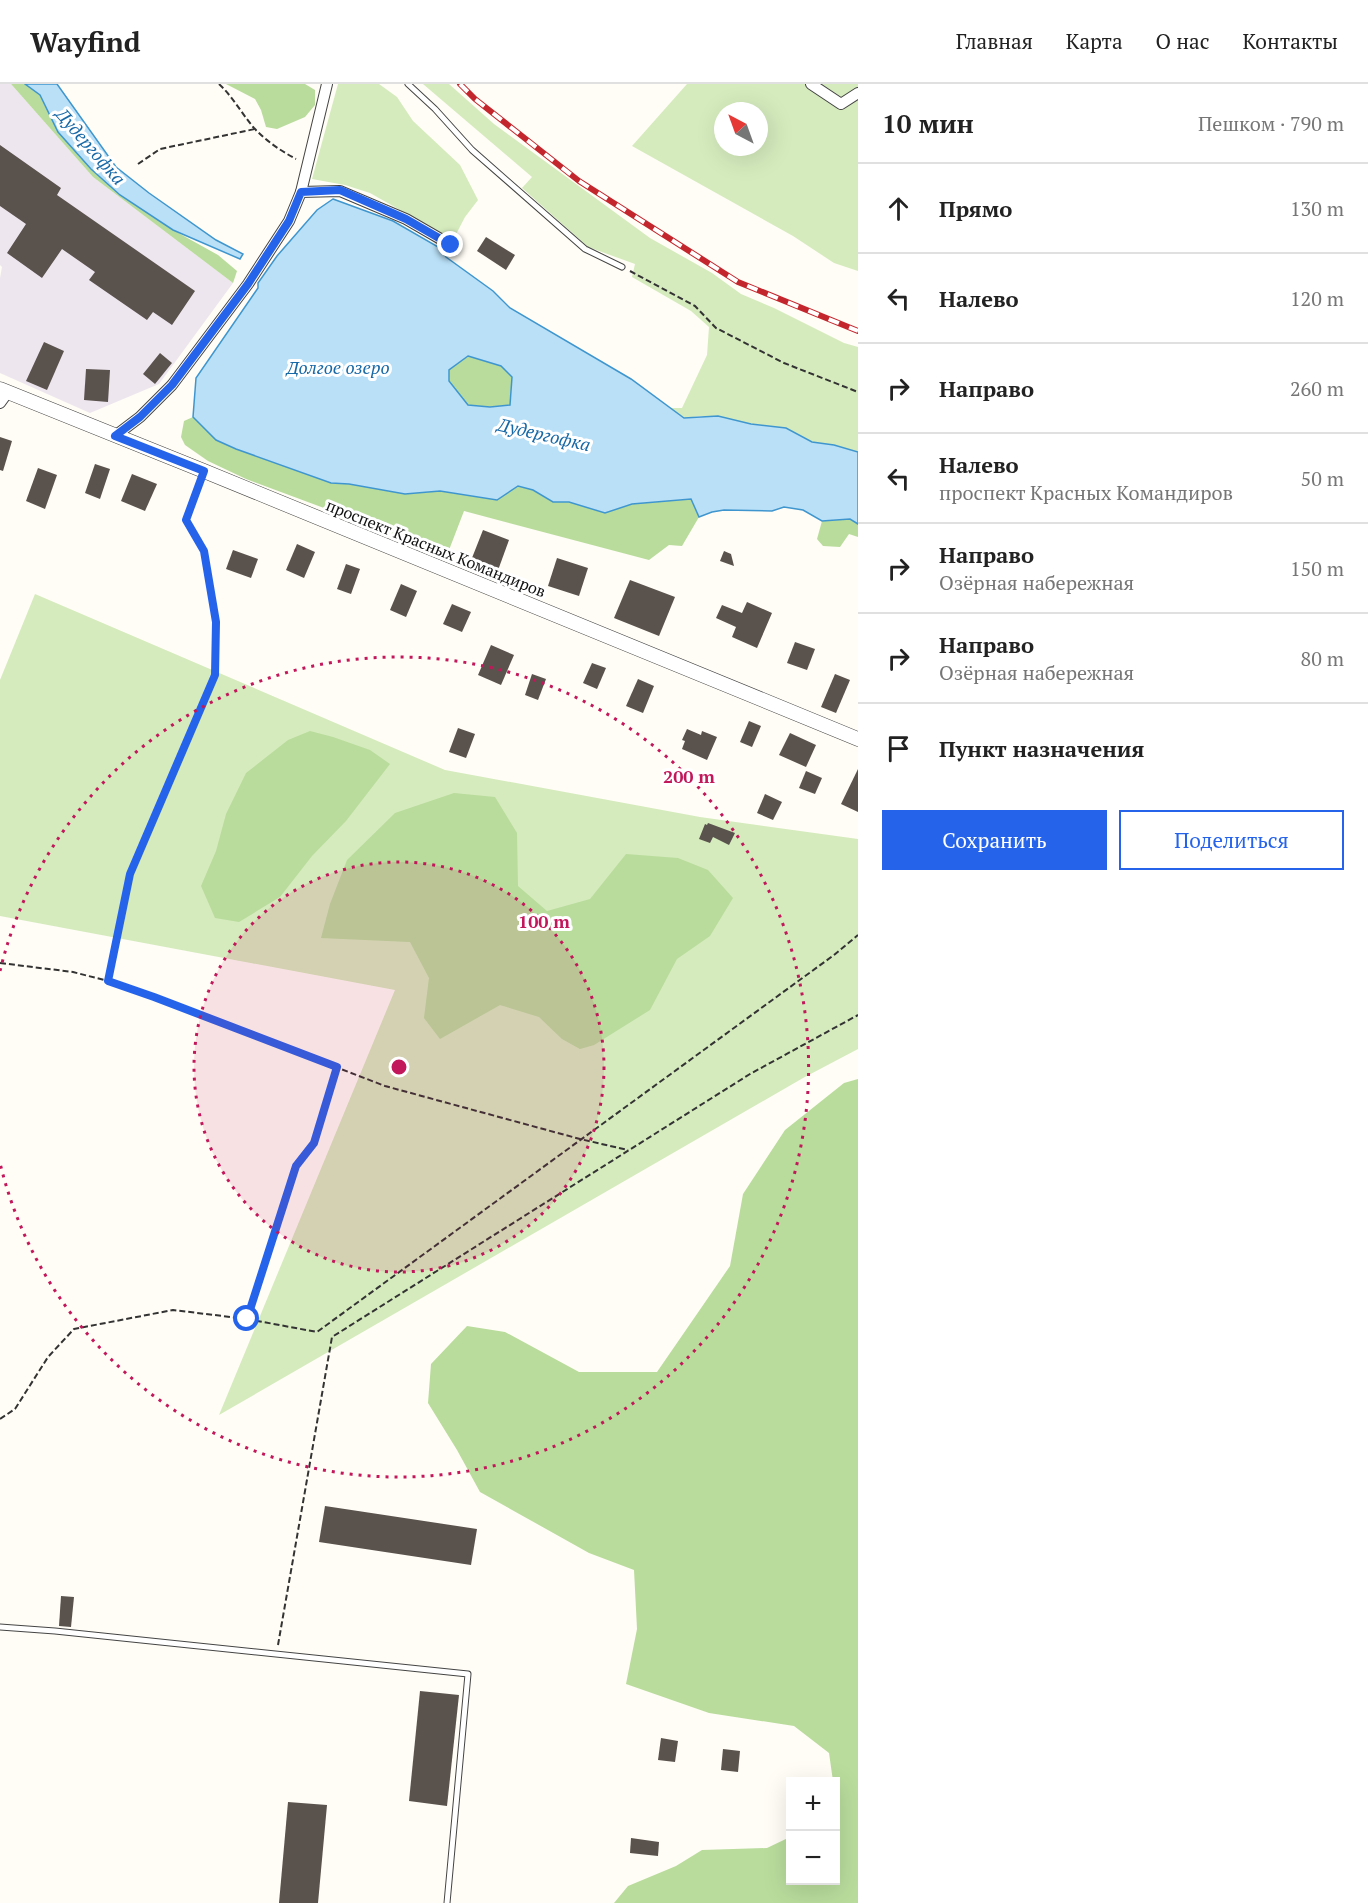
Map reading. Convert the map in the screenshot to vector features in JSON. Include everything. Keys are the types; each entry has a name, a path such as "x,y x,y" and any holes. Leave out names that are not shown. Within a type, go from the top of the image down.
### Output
{"street":[{"path":"115,436 140,417 172,385 259,267 289,221 301,192 327,84"},
{"path":"811,84 841,104 858,93"},
{"path":"301,192 340,190 406,219 451,245"},
{"name":"проспект Красных Командиров","path":"2,395 204,471 858,740"}],"lane":[{"path":"408,84 435,109 472,150 585,249 622,267"},
{"path":"0,1627 468,1674 447,1903"}],"path":[{"path":"219,84 231,95 255,129 281,152 306,165"},
{"path":"138,164 160,149 255,129"},
{"path":"622,267 695,306 716,328 784,363 858,392"},
{"path":"108,981 130,874 215,675 216,622 204,551 186,520 204,471"},
{"path":"0,1419 15,1409 48,1357 74,1329 173,1310 247,1319 317,1332 834,955 858,935"},
{"path":"0,963 73,972 108,981 385,1086 628,1150"},
{"path":"276,1654 332,1337 750,1074 858,1015"},
{"path":"247,1319 296,1166 314,1143 337,1067"}],"shaded area":[{"path":"0,84 11,84 93,177 233,283 159,384 90,413 0,373 2,267 0,265"}],"green space":[{"path":"11,84 25,84 40,95 58,132 91,169 120,195 173,230 218,255 237,271 233,283 93,177"},
{"path":"226,84 305,84 315,90 315,105 305,117 277,129 266,127 255,99"},
{"path":"338,84 379,84 397,97 413,121 460,165 478,200 465,217 453,240 370,193 345,185 312,179"},
{"path":"423,84 449,84 494,124 650,238 712,273 741,294 844,343 858,347 858,452 812,442 786,428 751,424 718,416 685,418 668,408 682,408 707,355 709,327 691,311 632,277 635,264 588,247 522,188 532,177"},
{"path":"687,84 858,84 858,271 834,263 793,236 632,146"},
{"path":"468,356 501,366 512,377 510,405 490,407 468,405 449,382 449,370"},
{"path":"193,417 216,440 332,483 405,494 440,491 497,500 518,486 533,490 553,502 569,502 605,513 632,504 691,499 699,517 682,546 669,545 649,560 464,511 449,550 445,551 246,479 208,461 185,445 181,437 184,421"},
{"path":"850,519 858,524 858,537 849,534 840,547 823,546 817,539 822,521"},
{"path":"35,594 445,770 700,817 858,839 858,1049 803,1078 219,1415 395,990 0,916 0,680"},
{"path":"310,731 370,750 390,764 346,821 312,856 280,897 239,922 215,918 201,886 216,851 226,814 246,773 288,740"},
{"path":"454,793 495,797 517,833 518,886 547,911 590,899 626,854 678,858 708,870 733,898 710,936 677,959 650,1010 594,1045 580,1049 562,1039 539,1017 500,1005 440,1039 424,1018 429,978 410,942 321,938 330,904 347,860 395,813"},
{"path":"858,1079 858,1903 614,1903 628,1886 676,1866 702,1850 767,1848 786,1839 786,1885 840,1885 840,1777 832,1777 829,1753 794,1726 709,1713 626,1684 637,1629 634,1570 589,1553 480,1492 428,1403 431,1364 467,1326 505,1332 579,1372 657,1372 730,1266 743,1194 785,1130 844,1083"}],"water":[{"name":"Дудергофка","path":"25,84 57,84 116,167 216,240 243,254 240,259 173,230 120,195 91,169 58,132 40,95"},
{"name":"Долгое озеро","path":"333,199 393,221 440,248 446,257 493,291 510,308 631,379 684,418 718,416 751,424 786,428 812,442 858,452 858,524 850,519 822,521 803,510 784,507 772,511 724,510 699,517 691,499 632,504 605,513 569,502 553,502 533,490 518,486 497,500 440,491 405,494 331,483 216,440 193,417 196,378 258,288 258,283 277,256 317,210","holes":["468,356 501,366 512,377 510,405 490,407 468,405 449,381 449,370"]}],"building":[{"path":"0,145 61,188 57,195 195,291 172,325 153,312 147,320 89,280 95,272 62,249 42,278 7,253 26,224 0,206"},
{"path":"486,237 515,255 506,270 477,251"},
{"path":"44,342 64,351 47,390 26,381"},
{"path":"160,353 172,363 155,384 143,374"},
{"path":"86,369 110,370 108,402 84,400"},
{"path":"0,437 12,441 3,471 0,470"},
{"path":"95,464 110,469 100,499 85,493"},
{"path":"38,468 57,475 45,509 26,501"},
{"path":"132,474 157,484 145,511 121,501"},
{"path":"483,530 509,540 497,573 470,563"},
{"path":"297,544 315,552 304,578 286,570"},
{"path":"233,550 258,559 251,578 226,569"},
{"path":"724,551 731,554 734,566 720,561"},
{"path":"557,558 588,568 579,596 548,586"},
{"path":"346,564 360,569 351,594 337,589"},
{"path":"630,580 675,597 659,636 614,618"},
{"path":"401,584 417,591 406,617 390,610"},
{"path":"747,602 772,613 757,648 732,637 736,627 716,618 722,605 742,613"},
{"path":"452,604 471,612 462,632 443,624"},
{"path":"795,642 815,649 807,670 787,663"},
{"path":"491,645 514,655 501,685 478,675"},
{"path":"592,663 606,668 597,689 583,683"},
{"path":"532,674 546,679 538,700 525,695"},
{"path":"835,674 850,680 836,713 821,707"},
{"path":"638,679 654,686 643,713 626,706"},
{"path":"749,721 761,726 752,747 740,742"},
{"path":"458,728 475,734 466,758 449,752"},
{"path":"687,729 701,735 702,731 717,737 707,760 682,749 685,741 682,740"},
{"path":"790,733 816,745 806,767 779,755"},
{"path":"858,769 858,812 841,804"},
{"path":"806,771 822,778 815,794 799,788"},
{"path":"765,794 782,802 773,820 757,813"},
{"path":"708,823 735,833 729,845 713,837 710,843 699,839 705,824"},
{"path":"325,1506 477,1529 471,1565 319,1542"},
{"path":"61,1596 74,1597 71,1627 59,1626"},
{"path":"420,1691 459,1695 447,1806 409,1801"},
{"path":"661,1738 678,1741 675,1762 658,1760"},
{"path":"723,1749 740,1751 738,1772 721,1770"},
{"path":"288,1802 327,1805 318,1903 279,1903"},
{"path":"631,1838 659,1842 658,1856 630,1853"}],"railway":[{"path":"460,84 475,99 579,181 738,282 858,331"}],"route":[{"path":"247,1319 296,1166 314,1143 337,1067 108,981 130,874 215,675 216,622 204,551 186,520 204,471 115,436 140,417 172,385 248,284 289,221 301,192 340,190 406,219 451,245"}]}
